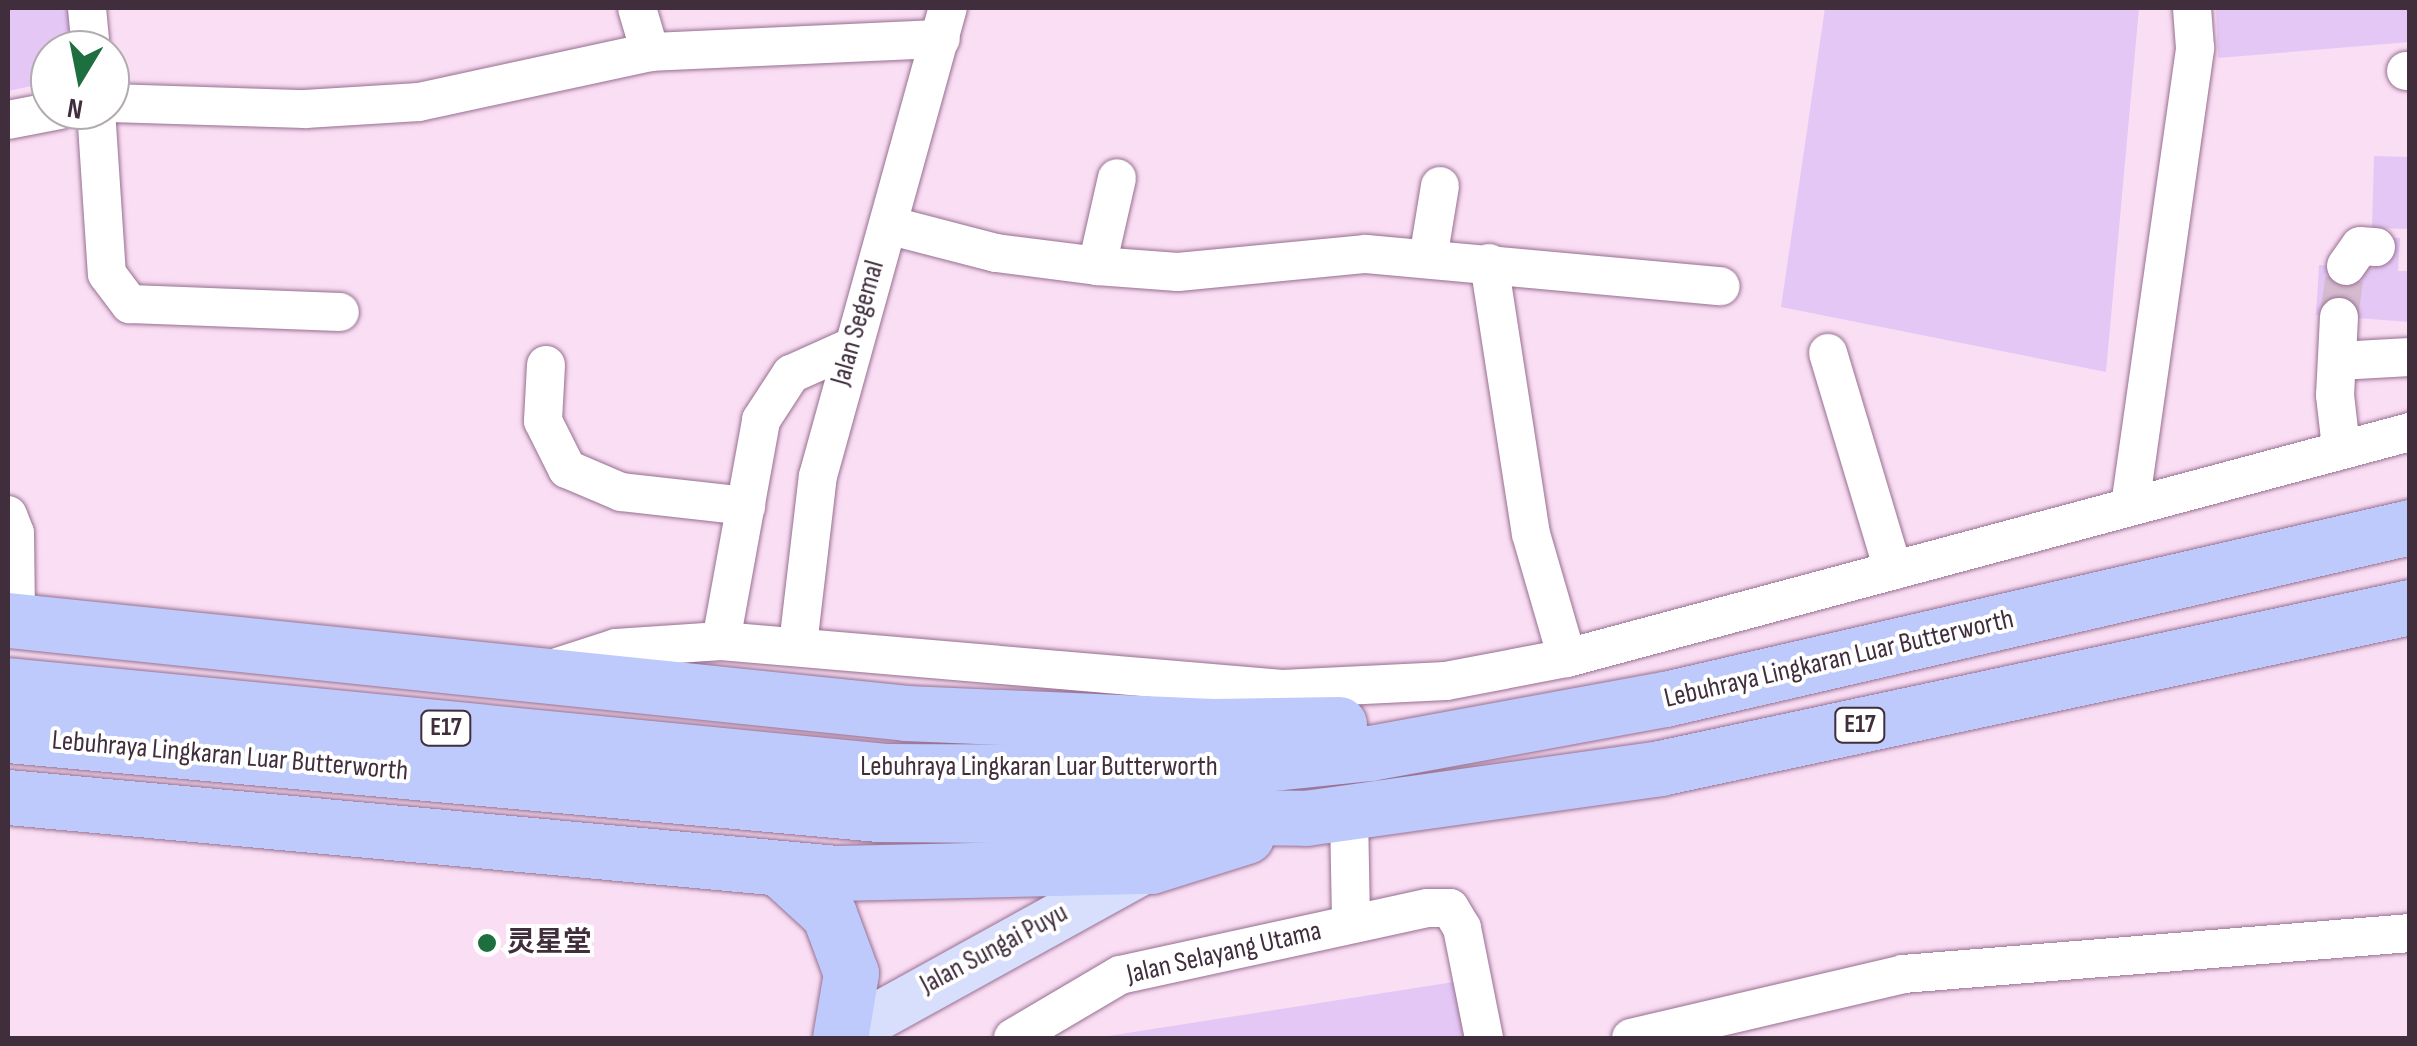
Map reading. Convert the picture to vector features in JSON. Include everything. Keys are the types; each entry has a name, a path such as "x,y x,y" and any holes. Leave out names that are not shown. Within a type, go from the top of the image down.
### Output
{"highway":[{"name":"Lebuhraya Lingkaran Luar Butterworth","path":"8,685 881,793 1186,772 1370,754 1517,722 1665,699 2410,527"},
{"name":"Lebuhraya Lingkaran Luar Butterworth","path":"8,736 881,793 1328,816 1660,768 2410,608"},
{"path":"12,620 906,713 1213,726 1517,722"},
{"path":"8,797 782,870 1152,866 1328,816"},
{"path":"782,870 829,914 851,973 839,1038"}],"main road":[{"name":"Jalan Sungai Puyu","path":"839,1038 1152,866"}],"street":[{"path":"638,8 650,52"},
{"path":"2130,506 2195,48 2192,8"},
{"path":"130,104 305,109 420,102 650,52 944,23"},
{"name":"Jalan Segemal","path":"798,645 818,476 849,348 944,23"},
{"path":"97,130 107,274 130,304 340,312"},
{"path":"1097,266 1117,178"},
{"path":"1428,259 1440,186"},
{"path":"888,225 996,253 1178,272 1366,254 1720,286"},
{"path":"1489,263 1531,534 1567,658"},
{"path":"2339,317 2341,448"},
{"path":"721,641 761,420 791,374 849,348"},
{"path":"1828,352 1892,570"},
{"path":"2338,362 2410,357"},
{"path":"546,366 544,421 567,469 621,492 746,506"},
{"path":"532,675 616,648 721,641 1282,689 1446,681 1567,658 2410,432"},
{"path":"8,515 15,532 12,620"},
{"path":"1328,816 1351,923"},
{"name":"Jalan Selayang Utama","path":"1012,1038 1120,975 1351,923 1450,908 1462,928 1484,1038"},
{"path":"1631,1038 1903,974 2410,933"}],"building":[{"path":"8,8 71,8 74,30 30,30 30,86 8,91"},
{"path":"1825,8 2139,8 2106,372 1781,307"},
{"path":"2216,8 2410,8 2410,42 2218,58"},
{"path":"2374,156 2410,157 2410,229 2372,228"},
{"path":"2376,237 2400,238 2398,271 2410,271 2410,322 2316,315 2319,265 2374,268"},
{"path":"1460,981 1467,1038 1108,1038 1108,1036"}],"tunnel":[{"path":"2339,317 2346,266"}],"place":[{"name":"灵星堂","path":"487,943"}]}
